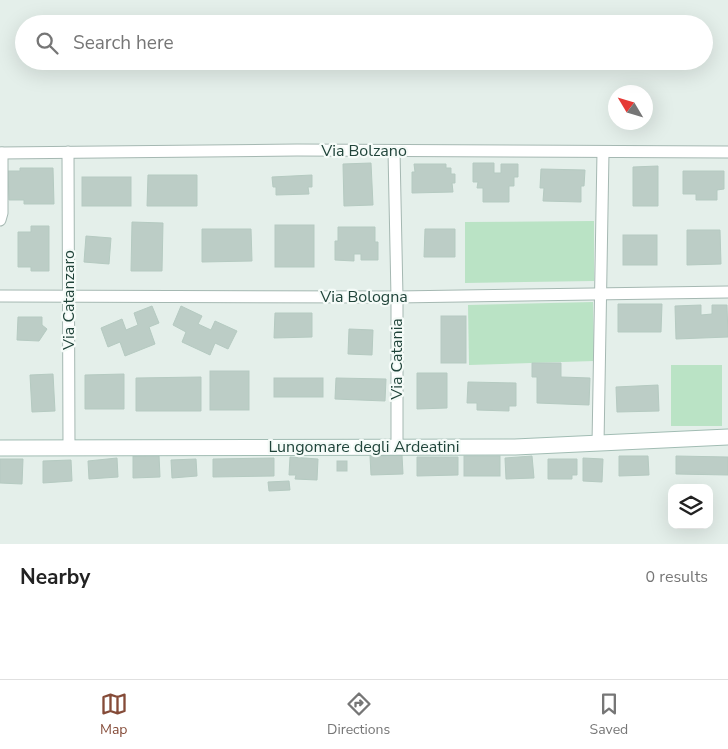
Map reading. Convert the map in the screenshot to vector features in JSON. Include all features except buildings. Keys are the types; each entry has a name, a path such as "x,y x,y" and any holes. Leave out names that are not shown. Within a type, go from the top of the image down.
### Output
{"main road":[{"name":"Lungomare degli Ardeatini","path":"0,448 515,447 728,438"}],"street":[{"name":"Via Catania","path":"394,151 398,447"},
{"name":"Via Catanzaro","path":"68,152 69,448"},
{"path":"598,444 603,152"},
{"name":"Via Bolzano","path":"1,153 728,152"},
{"path":"0,220 2,213 1,153"},
{"name":"Via Bologna","path":"0,296 397,297 728,292"}],"green space":[{"path":"594,221 594,281 465,283 465,222"},
{"path":"593,302 594,361 469,365 468,305"},
{"path":"671,365 722,365 722,426 671,426"}]}
